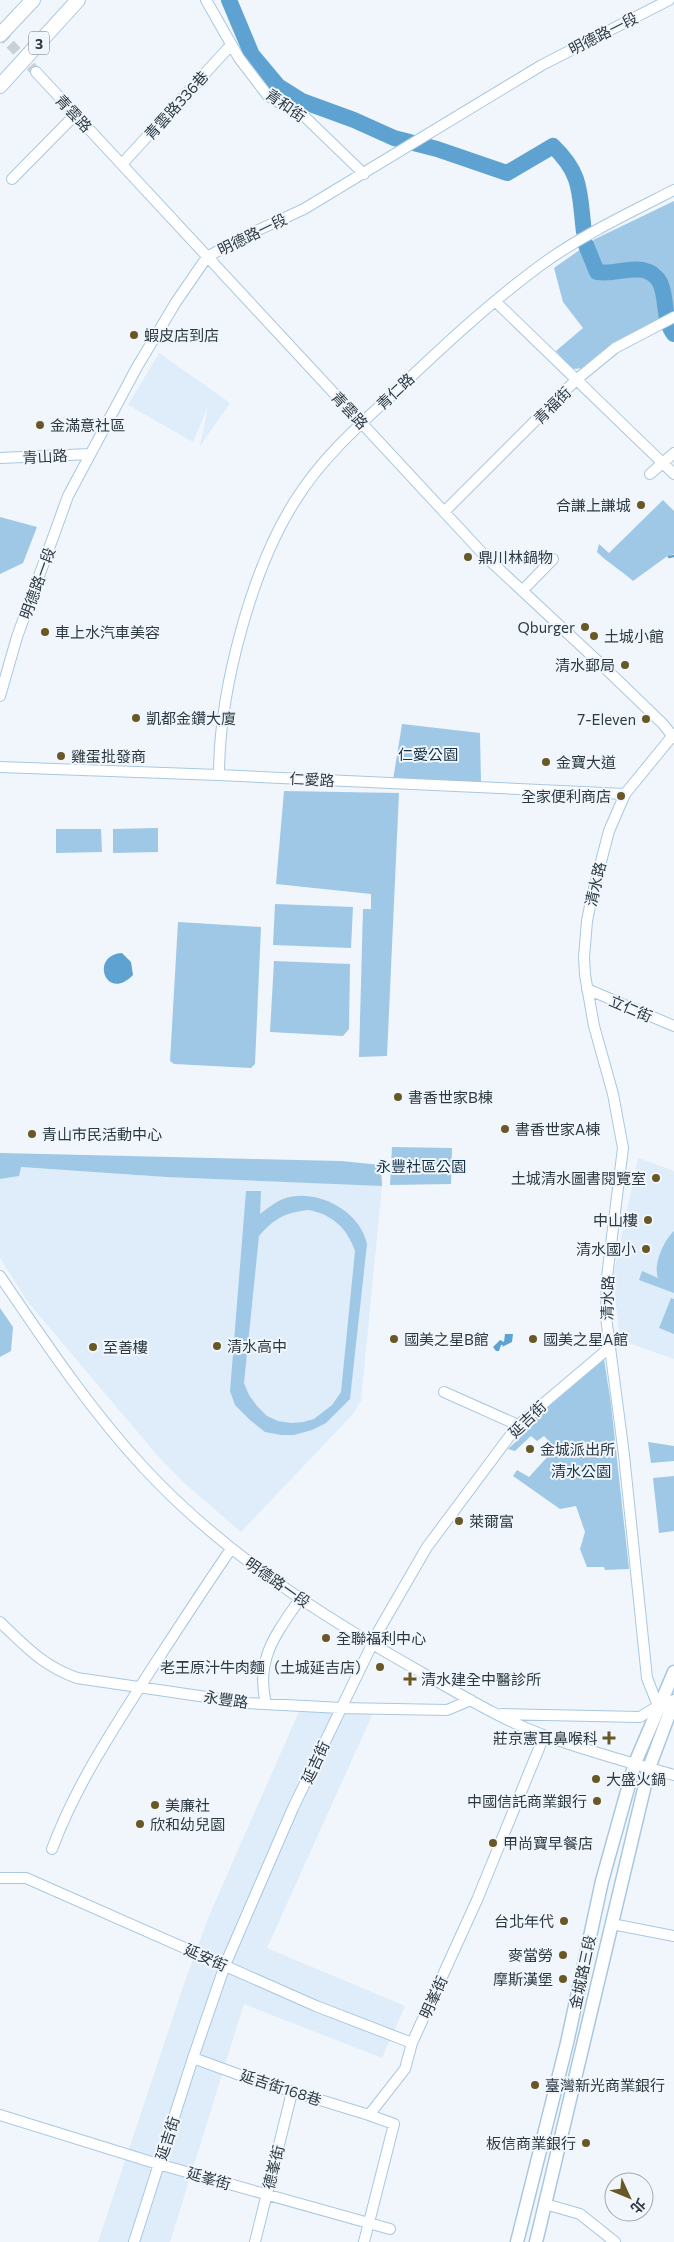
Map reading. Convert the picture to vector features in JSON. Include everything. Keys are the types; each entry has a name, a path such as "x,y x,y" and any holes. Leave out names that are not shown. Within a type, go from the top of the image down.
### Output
{"highway":[{"name":"3","path":"0,35 33,0"},
{"name":"3","path":"0,86 78,0"}],"main road":[{"path":"669,1707 674,1672"},
{"name":"金城路三段","path":"517,2242 567,2043 602,1881 635,1763 669,1707"},
{"name":"金城路三段","path":"536,2242 649,1768 669,1707"}],"street":[{"name":"青和街","path":"206,0 231,45 268,96 305,118 364,174"},
{"name":"明德路一段","path":"0,696 17,637 68,496 151,344 176,302 207,257 241,238 304,209 542,65 669,0"},
{"name":"青雲路336巷","path":"122,164 231,45"},
{"name":"青雲路","path":"36,72 486,556 605,668 673,736"},
{"path":"12,179 76,115"},
{"name":"青仁路","path":"219,775 222,728 252,594 277,532 294,502 322,464 361,422 495,301 542,264 600,228 674,190"},
{"path":"495,301 674,474"},
{"name":"青福街","path":"444,512 576,380 615,348 674,317"},
{"path":"650,474 674,453"},
{"name":"青山路","path":"0,458 90,454"},
{"path":"522,591 553,559"},
{"name":"清水路","path":"669,1707 647,1678 624,1455 609,1348 606,1317 607,1277 623,1148 621,1131 594,1026 587,989 584,957 589,913 609,831 625,794 673,736"},
{"name":"仁愛路","path":"0,767 625,794"},
{"name":"立仁街","path":"587,989 674,1026"},
{"name":"明德路一段","path":"0,1276 88,1401 144,1468 201,1524 231,1548 300,1599 371,1645 498,1714 544,1736 674,1775"},
{"name":"延吉街","path":"134,2242 158,2164 225,1965 293,1808 371,1645 427,1547 518,1425 609,1348"},
{"path":"444,1392 518,1425"},
{"path":"52,1849 71,1800 93,1761 178,1626 231,1548"},
{"path":"266,1704 261,1686 266,1658 279,1630 300,1599"},
{"name":"永豐路","path":"0,1622 39,1660 59,1672 77,1678 266,1704 341,1708 447,1710 471,1700"},
{"path":"498,1714 640,1717 669,1707"},
{"name":"明峯街","path":"369,2115 405,2069 412,2043 477,1900 544,1736"},
{"name":"延安街","path":"0,1878 26,1878 316,2006 412,2043"},
{"path":"612,1924 674,1936"},
{"name":"延吉街168巷","path":"193,2058 292,2092 369,2115"},
{"name":"德峯街","path":"255,2242 292,2092"},
{"name":"延峯街","path":"0,2115 158,2164 390,2229"},
{"path":"364,2242 394,2124 369,2115"},
{"path":"545,2204 580,2214 615,2242"}],"shaded area":[{"path":"159,353 230,403 200,446 208,407 193,442 128,405"},
{"path":"122,953 131,962 133,975 123,982 115,984 109,981 105,975 104,968 106,961 112,956"},
{"name":"清水國小","path":"638,1158 674,1171 674,1359 620,1340 613,1277"},
{"name":"清水高中","path":"20,1167 166,1177 382,1186 361,1401 353,1414 241,1532 182,1481 157,1455 27,1301 0,1258 0,1179 19,1176"},
{"path":"505,1334 513,1334 512,1342 502,1347 503,1345 501,1345 499,1351 496,1351 493,1347 500,1340 504,1342"},
{"path":"301,1707 374,1711 267,1948 405,2006 382,2058 244,2004 170,2242 98,2242 185,1981 209,1916"}],"green space":[{"path":"674,201 674,312 585,368 572,369 556,351 583,328 563,302 554,268 595,239"},
{"path":"663,500 674,511 674,554 666,557 633,581 597,552 599,544 609,553"},
{"path":"0,517 37,527 23,563 0,574"},
{"name":"仁愛公園","path":"402,724 480,733 481,783 393,780"},
{"path":"284,791 399,793 387,1056 359,1057 363,909 371,909 371,894 276,884"},
{"path":"158,828 158,852 113,853 113,829"},
{"path":"56,829 101,829 102,852 56,853"},
{"path":"275,904 353,907 351,948 273,945"},
{"path":"178,922 261,927 255,1064 251,1068 174,1064 170,1061"},
{"path":"274,961 350,964 349,1029 343,1036 270,1032"},
{"name":"永豐社區公園","path":"392,1147 452,1148 451,1184 390,1185"},
{"path":"0,1153 341,1161 381,1165 382,1186 166,1177 21,1167 19,1176 0,1179"},
{"path":"246,1191 261,1191 260,1214 280,1200 296,1196 309,1196 334,1204 355,1221 363,1232 367,1244 350,1399 326,1423 312,1430 294,1435 281,1435 265,1432 250,1420 235,1405 230,1391","holes":["308,1210 317,1212 338,1223 348,1235 355,1251 341,1392 332,1405 314,1419 291,1423 278,1421 267,1416 257,1406 249,1395 244,1383 259,1236 280,1217"]},
{"path":"674,1231 674,1293 639,1280 642,1271 658,1278 657,1266 660,1253"},
{"path":"671,1298 674,1299 674,1334 659,1328"},
{"path":"0,1308 13,1327 11,1351 0,1357"},
{"name":"清水公園","path":"604,1359 611,1404 629,1569 605,1570 604,1567 587,1567 580,1549 585,1532 576,1506 560,1509 513,1476 517,1470 529,1477 550,1454 545,1449 550,1442 544,1436 537,1441 531,1436 515,1451 508,1449 520,1438 523,1427"},
{"path":"648,1442 674,1446 674,1461 651,1463"},
{"path":"674,1476 674,1531 659,1533 653,1478"}],"waterway":[{"path":"229,0 252,55 278,86 302,101 354,120 394,138 437,149 507,173 553,146 563,156 575,176 580,195 584,232"},
{"path":"586,245 597,272 609,273 637,269 653,274 659,280 669,326 674,334"},
{"path":"669,557 674,556"}],"tunnel":[{"path":"0,33 36,72"}],"place":[{"name":"蝦皮店到店","path":"134,335"},
{"name":"金滿意社區","path":"40,425"},
{"name":"合謙上謙城","path":"641,505"},
{"name":"鼎川林鍋物","path":"468,557"},
{"name":"Qburger","path":"585,627"},
{"name":"車上水汽車美容","path":"45,632"},
{"name":"土城小館","path":"594,636"},
{"name":"清水郵局","path":"625,665"},
{"name":"凱都金鑽大廈","path":"136,718"},
{"name":"7-Eleven","path":"646,719"},
{"name":"雞蛋批發商","path":"61,756"},
{"name":"金寶大道","path":"546,762"},
{"name":"全家便利商店","path":"621,796"},
{"name":"書香世家B棟","path":"398,1097"},
{"name":"書香世家A棟","path":"505,1129"},
{"name":"青山市民活動中心","path":"32,1134"},
{"name":"土城清水圖書閱覽室","path":"656,1178"},
{"name":"中山樓","path":"648,1220"},
{"name":"清水國小","path":"646,1249"},
{"name":"國美之星B館","path":"394,1339"},
{"name":"國美之星A館","path":"533,1339"},
{"name":"清水高中","path":"217,1346"},
{"name":"至善樓","path":"93,1347"},
{"name":"金城派出所","path":"530,1449"},
{"name":"萊爾富","path":"459,1521"},
{"name":"全聯福利中心","path":"326,1638"},
{"name":"老王原汁牛肉麵（土城延吉店）","path":"380,1667"},
{"name":"清水建全中醫診所","path":"410,1679"},
{"name":"莊京憲耳鼻喉科","path":"609,1738"},
{"name":"大盛火鍋","path":"596,1779"},
{"name":"中國信託商業銀行","path":"597,1801"},
{"name":"美廉社","path":"155,1805"},
{"name":"欣和幼兒園","path":"140,1824"},
{"name":"甲尚寶早餐店","path":"493,1843"},
{"name":"台北年代","path":"564,1921"},
{"name":"麥當勞","path":"563,1955"},
{"name":"摩斯漢堡","path":"563,1979"},
{"name":"臺灣新光商業銀行","path":"535,2085"},
{"name":"板信商業銀行","path":"586,2143"}]}
